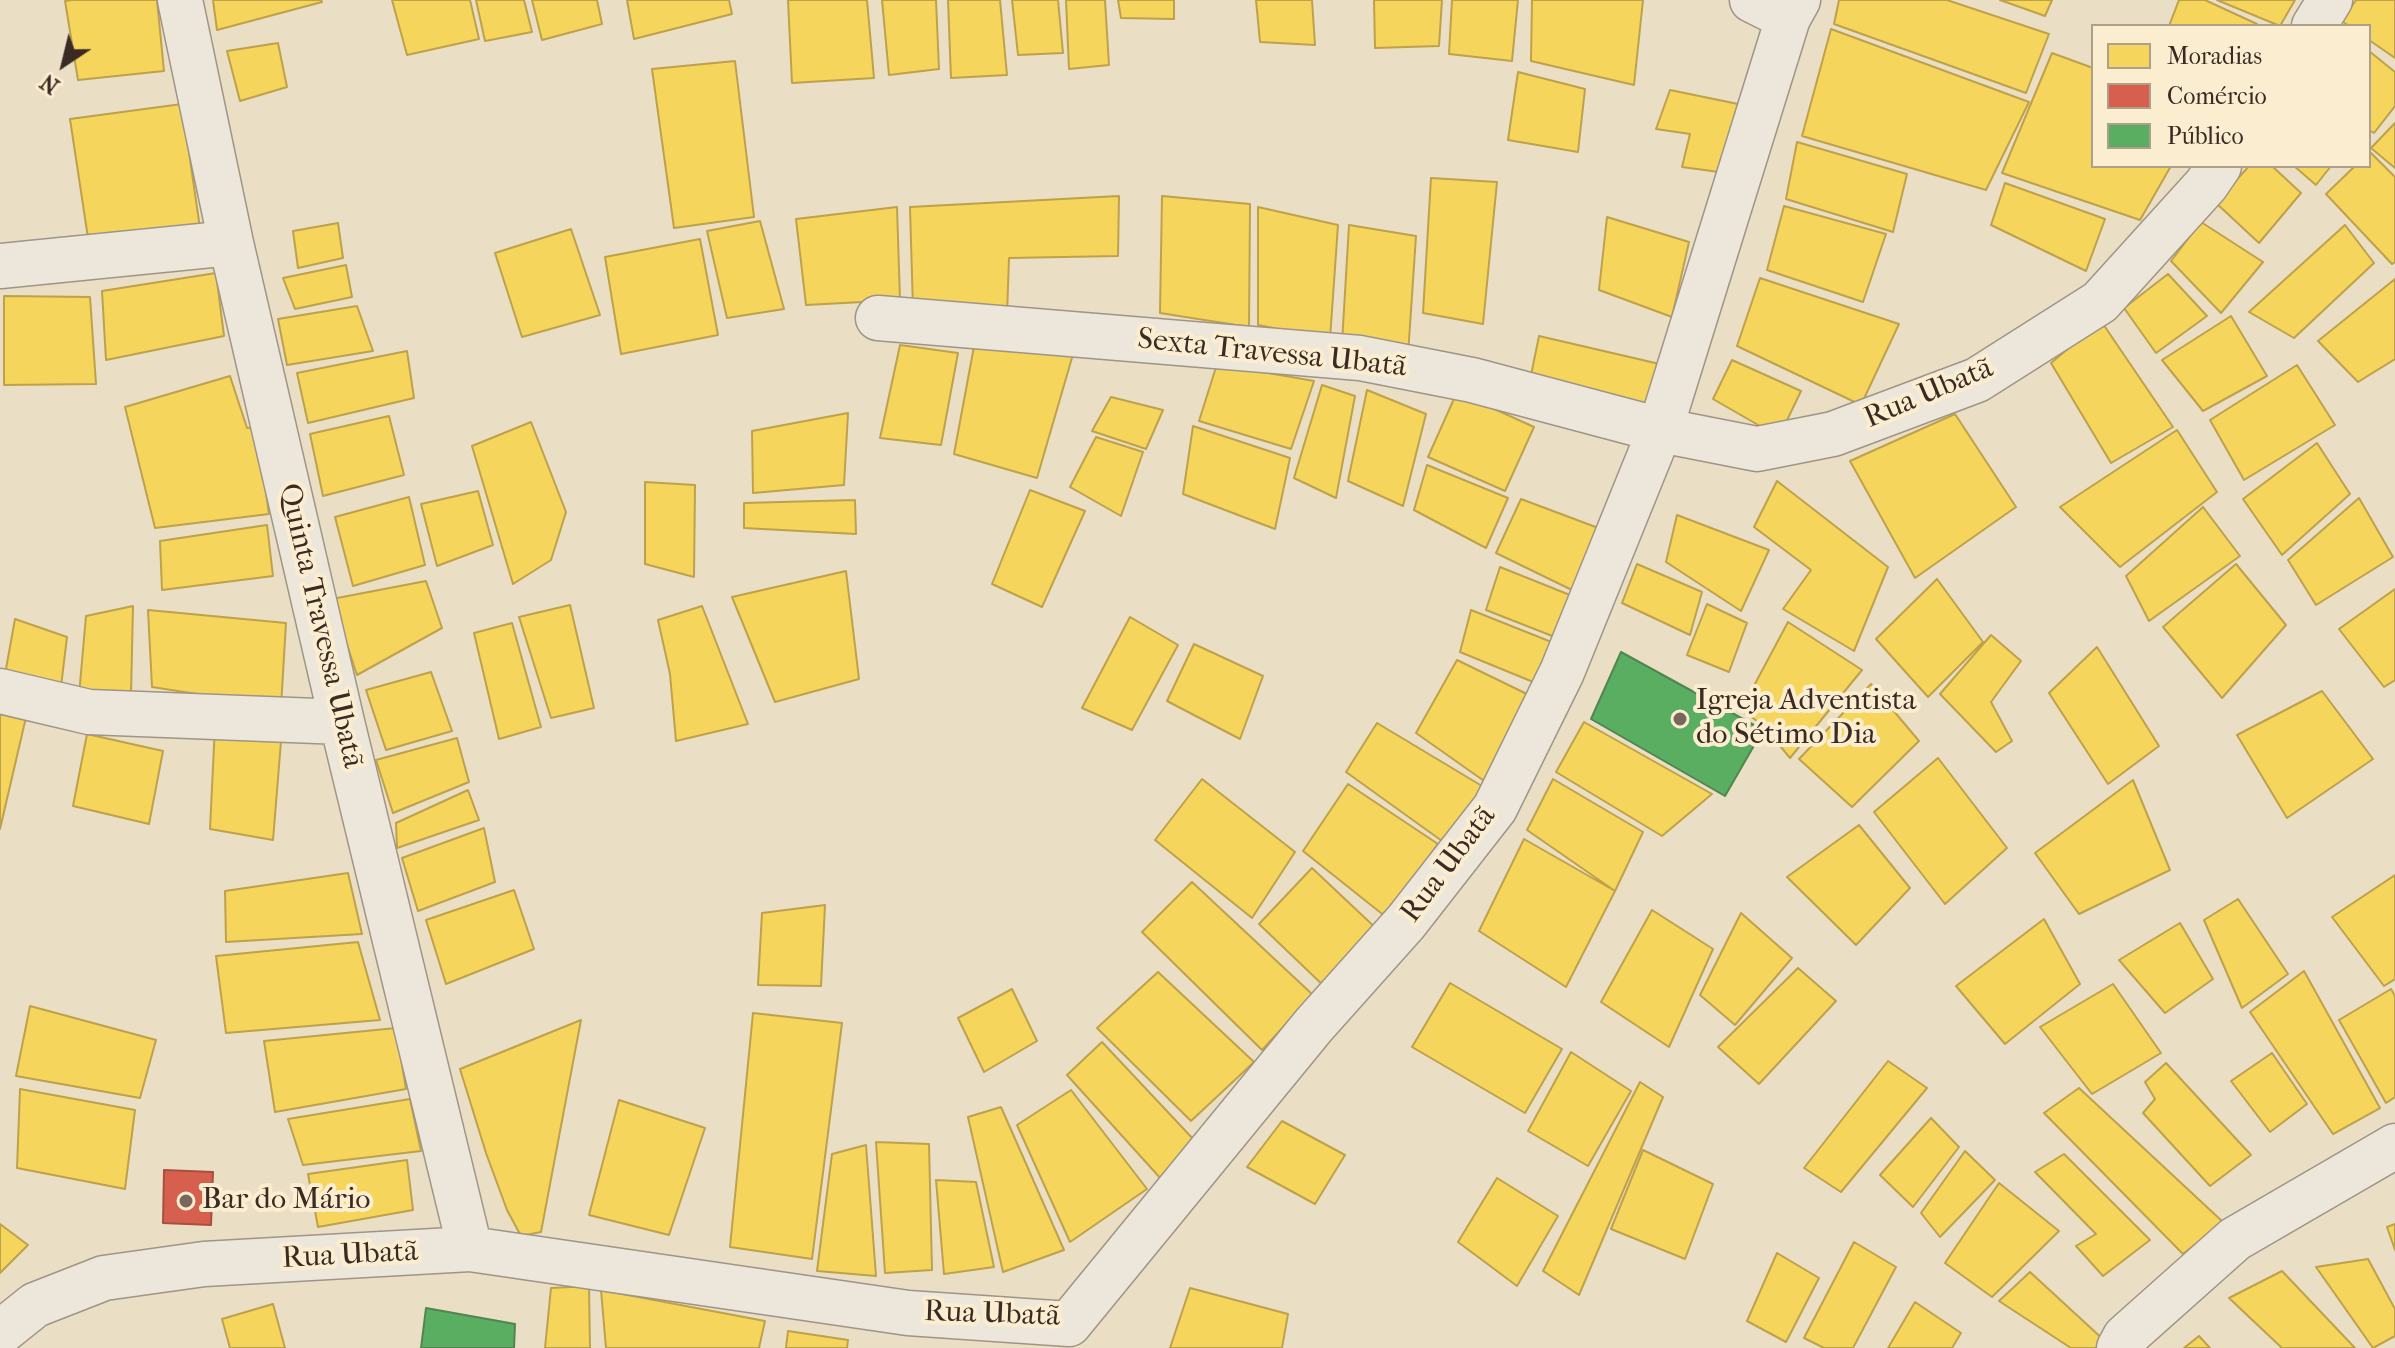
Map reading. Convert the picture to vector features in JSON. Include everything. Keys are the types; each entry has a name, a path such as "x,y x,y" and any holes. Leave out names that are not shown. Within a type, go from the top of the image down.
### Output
{"street":[{"name":"Quinta Travessa Ubatã","path":"180,0 231,243 342,722 470,1249"},
{"path":"2315,24 2330,0"},
{"name":"Rua Ubatã","path":"0,1333 35,1305 104,1278 204,1264 470,1249 1070,1336 1314,1025 1406,922 1495,808 1562,672 1660,430 1779,6"},
{"name":"Rua Ubatã","path":"1660,430 1757,449 1833,434 1977,380 2100,302 2206,185 2218,168"},
{"path":"0,266 231,243"},
{"name":"Sexta Travessa Ubatã","path":"878,318 1360,358 1472,380 1660,430"},
{"path":"0,691 89,712 342,722"},
{"path":"2119,1348 2125,1337 2235,1239 2395,1146"}],"building: Moradias":[{"path":"157,0 164,71 78,80 65,1"},
{"path":"213,0 321,0 322,2 217,30"},
{"path":"392,0 470,0 479,39 407,55"},
{"path":"476,0 524,0 532,32 485,41"},
{"path":"532,0 597,0 602,24 542,40"},
{"path":"627,0 729,0 732,14 634,39"},
{"path":"788,0 867,0 874,78 792,83"},
{"path":"882,0 936,0 939,69 889,75"},
{"path":"948,0 1000,0 1007,75 951,78"},
{"path":"1012,0 1058,0 1063,53 1018,55"},
{"path":"1066,0 1105,0 1109,65 1069,69"},
{"path":"1118,0 1174,0 1174,19 1121,18"},
{"path":"1256,0 1312,0 1315,45 1260,42"},
{"path":"1374,0 1442,0 1439,46 1375,48"},
{"path":"1452,0 1518,0 1512,61 1449,54"},
{"path":"1532,0 1643,0 1634,85 1531,61"},
{"path":"1839,0 1947,0 2049,34 2026,93 1834,24"},
{"path":"2000,0 2052,0 2045,16"},
{"path":"2179,0 2205,0 2257,24 2170,24"},
{"path":"2217,0 2295,0 2281,24"},
{"path":"2356,0 2395,0 2395,58 2371,41 2371,24 2346,24 2342,21"},
{"path":"1831,29 2029,102 1986,190 1802,136"},
{"path":"278,43 287,87 240,101 227,51"},
{"path":"2052,53 2091,67 2091,168 2170,168 2140,220 2002,173"},
{"path":"2371,53 2395,72 2395,106 2374,133 2371,131"},
{"path":"735,61 754,217 674,228 652,69"},
{"path":"1518,72 1585,89 1578,152 1508,140"},
{"path":"1670,90 1738,104 1719,172 1682,167 1690,134 1656,129"},
{"path":"182,104 201,235 90,251 70,119"},
{"path":"2395,123 2395,168 2371,148"},
{"path":"1797,142 1907,174 1893,232 1786,199"},
{"path":"2371,153 2395,177 2395,262 2392,264 2326,194 2353,168 2371,168"},
{"path":"2247,168 2274,168 2301,193 2259,243 2216,203"},
{"path":"2296,168 2329,168 2316,185"},
{"path":"1431,178 1497,182 1483,324 1423,313"},
{"path":"2005,183 2105,219 2086,271 1991,225"},
{"path":"1119,196 1118,256 1009,258 1007,316 913,310 910,207"},
{"path":"1162,196 1250,204 1249,327 1160,313"},
{"path":"1784,206 1886,234 1863,302 1767,270"},
{"path":"897,207 900,300 806,305 796,219"},
{"path":"1258,207 1338,225 1330,339 1258,325"},
{"path":"1607,217 1689,242 1672,317 1599,290"},
{"path":"760,221 784,309 727,318 707,231"},
{"path":"2201,222 2263,262 2221,313 2171,261"},
{"path":"338,223 343,258 298,268 293,231"},
{"path":"1349,225 1416,236 1408,355 1342,343"},
{"path":"2345,225 2374,263 2294,338 2249,312"},
{"path":"571,229 600,315 522,337 495,253"},
{"path":"700,239 718,335 621,354 605,257"},
{"path":"346,265 352,297 295,309 283,278"},
{"path":"216,273 224,336 106,360 102,291"},
{"path":"2168,274 2207,316 2156,353 2124,308"},
{"path":"1760,278 1899,324 1861,405 1737,346"},
{"path":"2395,279 2395,359 2358,382 2318,341"},
{"path":"4,296 90,297 96,384 4,385"},
{"path":"357,306 373,351 287,365 278,319"},
{"path":"2231,316 2267,376 2203,411 2162,360"},
{"path":"2101,321 2173,427 2111,463 2051,363"},
{"path":"1539,336 1664,365 1654,411 1530,380"},
{"path":"975,341 1076,344 1037,478 954,454"},
{"path":"900,345 958,353 941,445 880,438"},
{"path":"407,351 414,398 308,423 297,373"},
{"path":"1732,360 1801,391 1779,437 1713,399"},
{"path":"1217,364 1314,381 1291,449 1199,421"},
{"path":"2297,365 2335,425 2244,480 2210,420"},
{"path":"230,376 247,428 257,427 269,514 155,528 125,407"},
{"path":"1322,385 1355,396 1336,498 1294,478"},
{"path":"1367,390 1426,414 1403,506 1348,481"},
{"path":"1457,392 1534,427 1505,491 1428,457"},
{"path":"1111,397 1163,410 1146,449 1092,431"},
{"path":"848,413 844,485 753,493 752,431"},
{"path":"1955,414 2016,507 1915,578 1850,461"},
{"path":"389,416 404,475 323,496 310,434"},
{"path":"531,422 566,512 551,560 513,584 472,446"},
{"path":"1193,426 1290,458 1275,529 1183,494"},
{"path":"2177,430 2217,492 2120,567 2060,507"},
{"path":"1096,437 1143,452 1121,516 1070,487"},
{"path":"2317,443 2350,494 2282,555 2243,499"},
{"path":"1427,465 1508,498 1486,548 1414,510"},
{"path":"1777,481 1888,567 1854,651 1783,609 1811,570 1754,527"},
{"path":"645,482 695,485 694,577 645,564"},
{"path":"1030,490 1085,511 1042,607 992,584"},
{"path":"478,491 493,545 437,566 421,504"},
{"path":"409,497 425,565 353,586 335,517"},
{"path":"2359,498 2393,557 2316,605 2288,560"},
{"path":"1521,499 1601,529 1574,591 1496,553"},
{"path":"855,500 856,534 744,528 744,503"},
{"path":"2203,507 2240,556 2149,621 2126,576"},
{"path":"1677,515 1769,550 1741,611 1666,562"},
{"path":"267,525 273,576 162,590 160,541"},
{"path":"1637,564 1702,592 1690,635 1622,603"},
{"path":"2236,564 2286,625 2222,698 2163,627"},
{"path":"1500,567 1580,599 1560,639 1486,610"},
{"path":"846,571 859,679 775,702 732,597"},
{"path":"1937,579 1983,642 1928,697 1876,639"},
{"path":"426,581 442,628 357,675 332,599"},
{"path":"2395,589 2395,680 2384,687 2339,629"},
{"path":"1707,604 1747,623 1729,672 1687,655"},
{"path":"570,605 594,708 551,718 519,617"},
{"path":"133,606 131,694 79,695 86,616"},
{"path":"702,606 748,724 676,741 670,674 658,620"},
{"path":"148,610 286,623 281,707 152,687"},
{"path":"1471,610 1559,645 1543,686 1460,652"},
{"path":"1130,617 1178,645 1132,730 1082,708"},
{"path":"15,619 67,637 60,695 6,669"},
{"path":"1788,622 1862,670 1790,758 1763,725 1741,710"},
{"path":"512,623 541,727 499,739 474,633"},
{"path":"1991,635 2021,661 1991,702 2012,741 1996,752 1940,694"},
{"path":"1194,644 1263,676 1240,739 1167,701"},
{"path":"2097,647 2159,746 2108,784 2049,693"},
{"path":"1457,660 1531,696 1487,783 1416,733"},
{"path":"431,672 452,731 386,750 366,690"},
{"path":"1871,684 1919,741 1852,807 1799,759"},
{"path":"2322,691 2373,759 2287,818 2237,735"},
{"path":"0,707 27,713 0,829"},
{"path":"1584,722 1712,794 1662,836 1556,772"},
{"path":"1377,723 1487,789 1449,846 1346,772"},
{"path":"215,725 282,729 273,840 210,829"},
{"path":"87,734 163,751 149,824 73,806"},
{"path":"457,738 469,782 393,813 376,760"},
{"path":"1938,758 2007,848 1945,904 1874,812"},
{"path":"1202,779 1295,852 1252,918 1155,840"},
{"path":"1553,779 1643,832 1615,891 1527,830"},
{"path":"2133,780 2170,870 2079,914 2035,853"},
{"path":"1348,784 1438,844 1386,917 1303,851"},
{"path":"468,790 479,820 397,848 396,823"},
{"path":"1859,825 1910,888 1856,945 1787,877"},
{"path":"484,828 495,882 418,911 402,858"},
{"path":"1524,839 1615,891 1566,987 1479,931"},
{"path":"1312,868 1381,933 1327,989 1259,924"},
{"path":"348,873 362,934 226,942 225,891"},
{"path":"2395,875 2395,979 2384,986 2332,917"},
{"path":"1192,882 1313,995 1262,1050 1142,932"},
{"path":"514,890 534,949 446,984 426,920"},
{"path":"2238,899 2288,974 2242,1008 2204,920"},
{"path":"825,905 821,986 758,985 762,913"},
{"path":"1652,910 1713,949 1669,1047 1601,1002"},
{"path":"1741,913 1792,958 1735,1025 1700,995"},
{"path":"2044,919 2080,984 2005,1044 1956,986"},
{"path":"2180,923 2213,979 2165,1013 2119,960"},
{"path":"358,942 380,1020 226,1033 216,956"},
{"path":"1798,968 1836,1001 1759,1084 1718,1047"},
{"path":"2304,971 2380,1108 2333,1134 2250,1012"},
{"path":"1158,972 1254,1062 1191,1121 1097,1028"},
{"path":"1450,983 1562,1049 1525,1113 1412,1047"},
{"path":"2113,984 2161,1053 2092,1094 2040,1027"},
{"path":"1012,989 1037,1041 984,1072 958,1018"},
{"path":"2391,989 2395,996 2395,1097 2386,1103 2339,1020"},
{"path":"30,1006 156,1040 140,1098 16,1076"},
{"path":"753,1013 842,1023 812,1259 730,1247"},
{"path":"581,1020 541,1232 521,1236 507,1210 486,1153 460,1069"},
{"path":"396,1028 406,1089 275,1112 264,1041"},
{"path":"1102,1042 1195,1141 1162,1180 1067,1075"},
{"path":"1571,1052 1631,1091 1588,1166 1528,1131"},
{"path":"2272,1053 2307,1104 2270,1132 2231,1081"},
{"path":"1888,1061 1927,1088 1841,1192 1804,1168"},
{"path":"2166,1063 2251,1155 2210,1186 2143,1113 2155,1099 2145,1082"},
{"path":"1640,1082 1663,1097 1579,1295 1543,1271"},
{"path":"2079,1088 2223,1222 2183,1254 2044,1113"},
{"path":"20,1089 135,1110 125,1189 17,1168"},
{"path":"1071,1090 1147,1189 1070,1242 1017,1125"},
{"path":"410,1099 421,1151 303,1165 288,1119"},
{"path":"619,1100 705,1128 669,1235 589,1215"},
{"path":"1001,1107 1064,1250 1003,1272 968,1117"},
{"path":"1931,1118 1959,1147 1913,1207 1880,1175"},
{"path":"1282,1121 1345,1155 1315,1204 1247,1167"},
{"path":"876,1142 929,1144 932,1270 885,1273"},
{"path":"866,1145 876,1276 817,1271 832,1154"},
{"path":"1643,1150 1713,1184 1685,1259 1611,1229"},
{"path":"1965,1151 1995,1180 1940,1237 1921,1213"},
{"path":"2064,1154 2150,1240 2103,1276 2076,1246 2096,1234 2035,1172"},
{"path":"407,1160 413,1210 318,1227 308,1174"},
{"path":"1497,1178 1558,1216 1517,1286 1458,1242"},
{"path":"936,1180 976,1182 994,1267 944,1274"},
{"path":"1999,1183 2059,1231 1992,1297 1945,1263"},
{"path":"0,1224 28,1245 0,1273"},
{"path":"2395,1224 2395,1250 2387,1227"},
{"path":"1854,1242 1896,1267 1853,1348 1824,1348 1804,1338"},
{"path":"1777,1253 1819,1278 1786,1342 1747,1321"},
{"path":"2368,1259 2395,1309 2395,1336 2373,1348 2316,1267"},
{"path":"2282,1271 2355,1348 2282,1348 2229,1298"},
{"path":"2030,1272 2106,1342 2100,1348 2071,1348 1999,1301"},
{"path":"589,1286 590,1348 545,1348 551,1288"},
{"path":"1190,1288 1288,1314 1282,1348 1170,1348"},
{"path":"601,1290 765,1321 759,1348 606,1348"},
{"path":"1915,1302 1961,1333 1952,1348 1888,1348"},
{"path":"273,1304 285,1348 230,1348 222,1319"},
{"path":"788,1331 848,1340 847,1348 786,1348"},
{"path":"2199,1336 2210,1348 2184,1348"}],"building: Comércio":[{"path":"164,1170 213,1172 211,1225 163,1223"}],"building: Público":[{"name":"Igreja Adventista do Sétimo Dia","path":"1621,652 1763,730 1725,796 1591,719"},
{"path":"426,1308 515,1324 514,1348 421,1348"}],"place":[{"name":"Igreja Adventista do Sétimo Dia","path":"1680,719"},
{"name":"Bar do Mário","path":"186,1201"}]}
